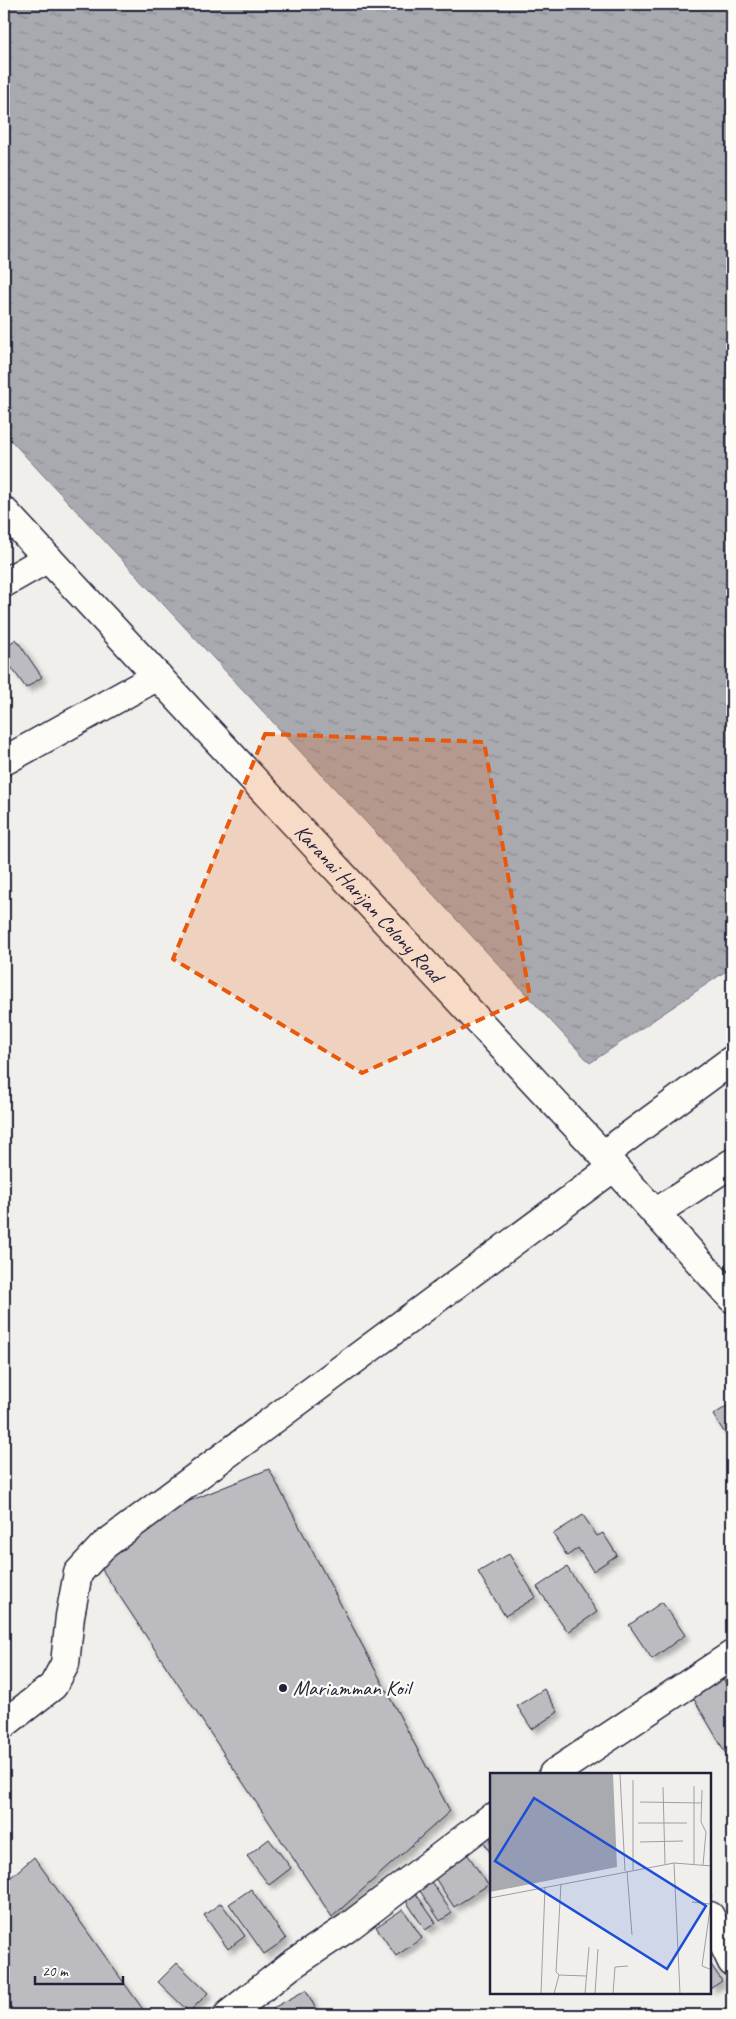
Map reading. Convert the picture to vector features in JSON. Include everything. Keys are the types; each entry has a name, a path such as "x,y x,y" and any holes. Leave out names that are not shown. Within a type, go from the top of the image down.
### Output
{"street":[{"name":"Karanai Harijan Colony Road","path":"4,511 608,1161 732,1298"},
{"path":"4,583 48,558"},
{"path":"4,761 158,676"},
{"path":"4,1724 53,1686 65,1664 70,1616 78,1573 103,1546 608,1161 732,1060"},
{"path":"655,1212 732,1163"},
{"path":"555,1773 732,1655"},
{"path":"228,2015 290,1966 347,1928 490,1819"},
{"path":"711,1918 732,1962"}],"highlighted area":[{"path":"265,734 484,742 530,997 362,1073 173,959"}],"water":[{"path":"4,4 732,4 732,967 590,1063 4,433"}],"building":[{"path":"16,639 42,677 26,688 4,657 4,648"},
{"path":"732,1403 732,1444 713,1415"},
{"name":"Mariamman Koil","path":"269,1469 450,1811 332,1917 99,1565 177,1506"},
{"path":"583,1515 597,1536 603,1533 617,1555 593,1571 578,1548 567,1556 553,1534"},
{"path":"509,1554 536,1597 505,1616 478,1572"},
{"path":"567,1567 597,1612 568,1632 537,1587"},
{"path":"662,1602 685,1635 652,1659 629,1625"},
{"path":"719,1671 732,1694 732,1764 688,1689"},
{"path":"544,1689 558,1712 532,1729 517,1706"},
{"path":"490,1827 490,1852 479,1834"},
{"path":"269,1839 291,1868 269,1885 247,1856"},
{"path":"466,1852 488,1885 454,1907 433,1875"},
{"path":"34,1857 147,2015 4,2015 4,1883"},
{"path":"430,1880 452,1913 440,1921 418,1888"},
{"path":"251,1889 286,1939 264,1954 229,1904"},
{"path":"416,1894 436,1923 425,1930 406,1901"},
{"path":"221,1903 245,1936 228,1949 204,1915"},
{"path":"403,1909 422,1938 396,1956 376,1927"},
{"path":"177,1963 208,1993 189,2012 158,1982"},
{"path":"711,1964 722,1981 711,1988"},
{"path":"306,1990 319,2015 277,2015 273,2008"},
{"path":"358,2010 361,2015 349,2015"}],"place":[{"name":"Mariamman Koil","path":"283,1688"}]}
